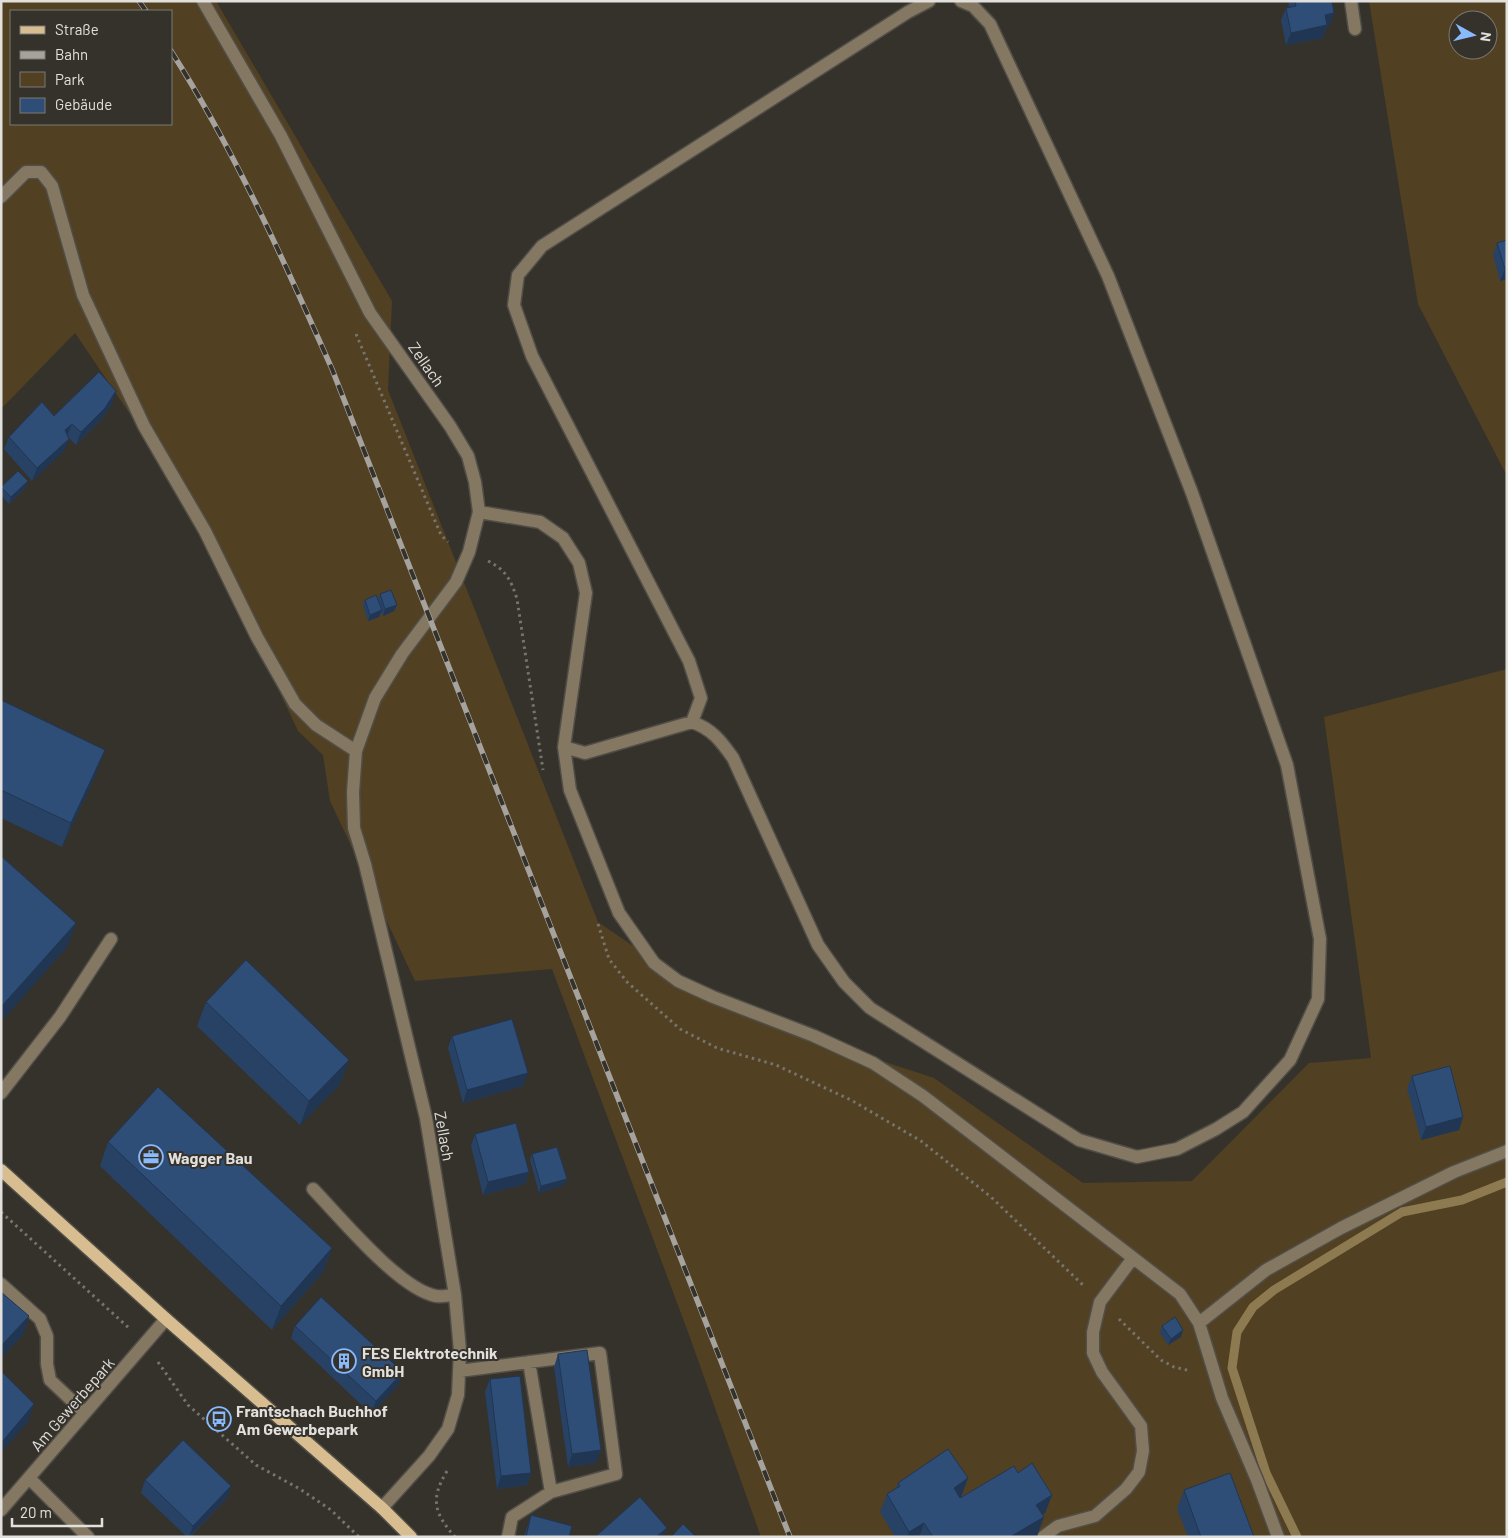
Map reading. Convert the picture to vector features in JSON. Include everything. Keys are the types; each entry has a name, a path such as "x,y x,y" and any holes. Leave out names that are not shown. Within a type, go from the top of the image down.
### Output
{"main road":[{"path":"1,1170 166,1319 382,1508 411,1537"}],"street":[{"name":"Zellach","path":"203,1 281,136 370,312 450,426 468,456 475,482 479,512 469,552 456,582 402,654 376,698 356,751 353,792 354,828 365,864 426,1118 455,1295 460,1351 458,1395 448,1429 429,1456 382,1508"},
{"path":"692,722 701,698 689,661 532,356 514,306 518,275 542,246 908,12 929,1"},
{"path":"564,747 585,753 692,722 706,727 720,740 733,758 818,946 844,982 870,1008 1079,1140 1137,1157 1177,1149 1216,1129 1243,1112 1290,1060 1318,999 1320,939 1287,765 1192,493 1108,276 990,24 973,6 961,1"},
{"path":"1350,1 1355,29"},
{"path":"1,197 26,172 41,172 52,186 83,295 144,426 205,532 257,637 295,704 316,725 356,751"},
{"path":"479,512 540,522 563,538 579,563 586,593 564,747 570,790 619,913 654,963 678,981 713,997 814,1036 873,1063 923,1096 1180,1294 1199,1323 1222,1398 1257,1480 1278,1537"},
{"path":"1,1093 60,1017 111,939"},
{"path":"1199,1323 1266,1270 1341,1228 1445,1176 1507,1150"},
{"path":"312,1189 391,1269 417,1288 436,1296 455,1295"},
{"path":"1043,1537 1058,1526 1096,1516 1126,1489 1139,1472 1143,1450 1141,1426 1102,1372 1093,1353 1093,1332 1100,1302 1133,1258"},
{"path":"1,1284 40,1319 47,1336 47,1364 50,1380 85,1413"},
{"name":"Am Gewerbepark","path":"1,1510 166,1319"},
{"path":"459,1371 600,1352 616,1474 551,1492 512,1517 508,1537"},
{"path":"530,1362 551,1492"},
{"path":"29,1478 88,1537"}],"path":[{"path":"354,330 441,535 451,544 499,566 510,577 517,599 540,756 545,775"},
{"path":"598,921 609,959 627,982 680,1029 717,1048 776,1065 834,1092 920,1141 991,1197 1161,1360 1174,1368 1190,1371 1198,1376"},
{"path":"1,1212 146,1344 188,1405 256,1465 300,1488 331,1510 359,1537"},
{"path":"452,1463 436,1492 436,1508 442,1523 455,1537"}],"green space":[{"path":"1,1 216,1 392,301 388,390 598,922 727,1010 934,1078 1083,1183 1192,1181 1309,1063 1371,1058 1324,717 1507,669 1507,1537 761,1537 688,1332 552,969 415,981 330,801 323,755 298,731 191,504 75,333 1,409"},
{"path":"1369,1 1507,1 1507,476 1418,304"}],"building":[{"path":"1295,1 1332,1 1334,13 1325,15 1327,25 1291,33 1286,8 1296,6"},
{"path":"1507,240 1507,268 1505,269 1497,243"},
{"path":"99,372 116,391 105,408 81,432 72,424 65,430 69,439 37,468 9,437 42,402 54,416"},
{"path":"18,471 28,481 11,497 1,487"},
{"path":"391,590 397,605 385,609 380,594"},
{"path":"376,595 382,610 370,615 365,600"},
{"path":"1,700 105,750 71,823 1,790"},
{"path":"1,856 76,923 1,1007"},
{"path":"246,960 349,1060 309,1101 206,1002"},
{"path":"512,1019 528,1073 467,1090 452,1036"},
{"path":"1450,1066 1463,1117 1426,1127 1412,1076"},
{"path":"158,1087 332,1248 281,1306 108,1142"},
{"path":"516,1123 529,1172 488,1182 475,1134"},
{"path":"557,1147 567,1179 541,1186 532,1154"},
{"path":"1,1292 29,1316 1,1346"},
{"name":"FES Elektrotechnik GmbH","path":"321,1297 403,1372 376,1401 295,1326"},
{"path":"1175,1317 1183,1330 1171,1339 1162,1326"},
{"path":"587,1350 601,1450 572,1454 558,1354"},
{"path":"1,1371 34,1404 2,1442 1,1441"},
{"path":"520,1376 531,1473 501,1476 490,1379"},
{"path":"183,1440 231,1486 193,1526 145,1480"},
{"path":"948,1449 968,1478 954,1488 960,1498 1014,1466 1018,1473 1032,1463 1052,1495 1036,1505 1044,1517 1010,1537 933,1537 924,1523 909,1532 887,1494 900,1486 898,1483"},
{"path":"1230,1473 1254,1537 1201,1537 1184,1490"},
{"path":"640,1497 667,1528 656,1537 595,1537"},
{"path":"531,1515 572,1526 569,1537 526,1537"},
{"path":"683,1524 696,1537 671,1537"}],"waterway":[{"path":"1297,1537 1266,1473 1232,1368 1237,1332 1253,1307 1274,1290 1402,1212 1462,1200 1507,1182"}],"railway":[{"path":"139,1 145,10"},
{"path":"172,53 216,128 258,207 332,369 790,1537"}],"place":[{"name":"Wagger Bau","path":"151,1157"},
{"name":"FES Elektrotechnik GmbH","path":"344,1361"},
{"name":"Frantschach Buchhof Am Gewerbepark","path":"219,1419"}]}
